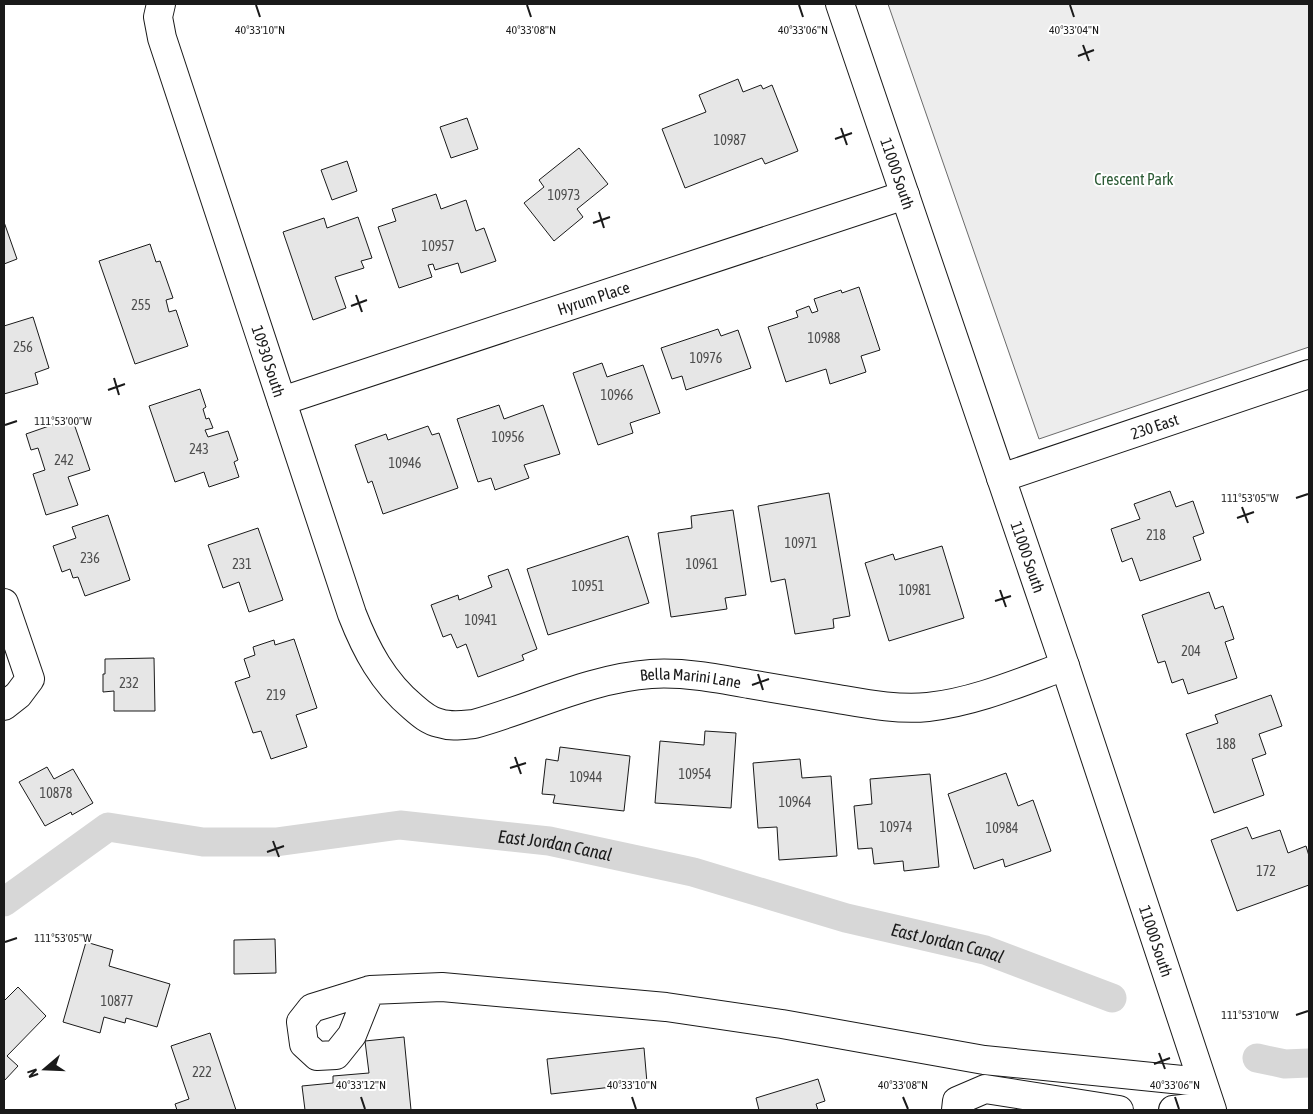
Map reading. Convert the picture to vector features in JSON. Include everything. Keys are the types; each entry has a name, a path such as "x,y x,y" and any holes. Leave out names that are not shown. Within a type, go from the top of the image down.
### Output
{"street":[{"name":"10930 South","path":"161,4 158,17 162,38 352,614 376,665 391,686 410,704"},
{"name":"11000 South","path":"840,4 1065,666 1208,1099"},
{"name":"Hyrum Place","path":"282,401 905,195"},
{"name":"230 East","path":"1001,478 1309,374"},
{"path":"4,603 30,679 18,695 4,706"},
{"name":"Bella Marini Lane","path":"410,704 422,715 437,723 455,726 474,724 622,677 680,674 708,676 866,704 896,707 927,707 961,701 1065,666"},
{"path":"370,990 442,987 666,1007 782,1024 1208,1099"},
{"path":"956,1110 957,1101 985,1089 1119,1110"},
{"path":"1173,1110 1208,1099"}],"green space":[{"name":"Crescent Park","path":"888,4 1309,4 1309,347 1039,439"}],"building":[{"path":"738,79 743,92 761,85 763,89 772,85 798,151 765,164 762,158 685,188 662,129 706,112 699,95"},
{"path":"467,118 478,149 451,158 440,127"},
{"path":"579,148 608,184 577,209 583,217 554,241 524,203 544,187 539,180"},
{"path":"347,161 357,191 332,200 321,170"},
{"path":"436,194 441,209 466,200 476,231 484,228 496,261 461,273 458,263 435,270 433,264 428,265 432,277 399,288 378,227 396,221 392,209"},
{"path":"358,217 372,258 361,261 364,268 335,277 346,308 313,320 283,232 324,218 327,228"},
{"path":"4,222 17,259 4,264"},
{"path":"150,244 156,262 160,261 173,298 166,300 169,312 176,310 188,346 135,364 99,261"},
{"path":"859,287 880,350 861,356 866,372 830,384 826,369 786,382 768,327 798,317 796,311 809,306 812,313 818,311 814,299 841,290 842,293"},
{"path":"33,317 49,368 35,373 38,384 4,394 4,326"},
{"path":"718,329 721,336 738,330 751,368 686,390 682,376 672,379 661,348"},
{"path":"602,363 607,377 643,365 660,413 630,423 633,433 598,445 573,373"},
{"path":"200,389 206,407 203,409 206,419 209,418 213,428 205,430 208,437 228,431 238,460 234,462 239,477 209,487 204,472 175,482 149,406"},
{"path":"499,405 504,419 543,405 560,454 524,465 529,478 495,490 491,478 478,482 457,419"},
{"path":"72,418 90,470 68,477 78,505 46,515 33,474 45,470 38,448 31,450 26,434"},
{"path":"428,426 432,435 439,433 458,488 383,514 372,481 368,483 355,445 386,434 388,440"},
{"path":"1170,491 1176,507 1193,501 1204,533 1193,537 1201,560 1140,581 1132,558 1122,562 1111,529 1140,519 1134,504"},
{"path":"829,493 850,616 833,619 834,628 795,634 785,579 771,582 758,506"},
{"path":"733,510 746,595 725,598 727,609 671,617 658,533 692,528 691,516"},
{"path":"108,515 130,580 85,596 78,577 73,578 70,569 62,572 53,546 76,538 72,527"},
{"path":"258,528 283,600 249,612 239,582 223,588 208,545"},
{"path":"628,536 649,603 548,635 527,569"},
{"path":"942,546 964,618 889,641 865,563 893,554 895,560"},
{"path":"508,569 537,649 522,655 524,660 478,677 466,644 457,648 451,634 443,637 431,605 458,595 459,600 492,587 488,576"},
{"path":"1209,592 1215,609 1223,606 1234,639 1225,642 1237,678 1188,694 1183,679 1172,683 1165,661 1158,663 1142,615"},
{"path":"294,639 317,708 296,715 307,747 271,759 261,731 253,733 235,682 250,677 244,659 255,655 253,647 274,640 275,645"},
{"path":"154,658 155,711 114,711 114,691 103,692 105,659"},
{"path":"1271,695 1282,726 1259,734 1266,754 1252,759 1264,795 1214,813 1186,734 1218,723 1215,715"},
{"path":"705,731 736,733 731,808 655,803 660,741 704,745"},
{"path":"560,747 630,756 624,811 553,803 555,795 542,794 546,759 558,761"},
{"path":"800,759 802,778 831,776 837,856 779,860 777,827 758,828 753,763"},
{"path":"47,767 54,779 73,769 93,803 72,815 71,812 45,826 19,782"},
{"path":"1006,773 1018,806 1033,800 1051,851 1005,867 1003,859 974,869 948,794"},
{"path":"930,774 939,867 904,871 903,861 874,864 872,848 858,849 854,806 872,804 870,779"},
{"path":"1247,827 1252,839 1280,830 1288,853 1306,846 1309,856 1309,885 1237,911 1211,840"},
{"path":"275,939 276,973 234,974 234,940"},
{"path":"86,942 113,950 109,966 170,984 157,1027 126,1018 125,1023 104,1017 100,1033 63,1022"},
{"path":"18,987 46,1016 7,1056 18,1066 4,1081 4,1001"},
{"path":"210,1033 236,1110 177,1110 175,1104 189,1099 171,1046"},
{"path":"404,1037 411,1110 305,1110 302,1086 333,1083 333,1076 369,1073 365,1041"},
{"path":"644,1048 647,1083 551,1094 547,1059"},
{"path":"818,1079 825,1101 816,1104 818,1110 759,1110 756,1098"}],"waterway":[{"name":"East Jordan Canal","path":"4,902 108,827 203,842 276,842 400,825 549,841 693,872 846,918 985,950 1112,998"},
{"name":"East Jordan Canal","path":"1257,1058 1285,1064 1309,1063"}]}
